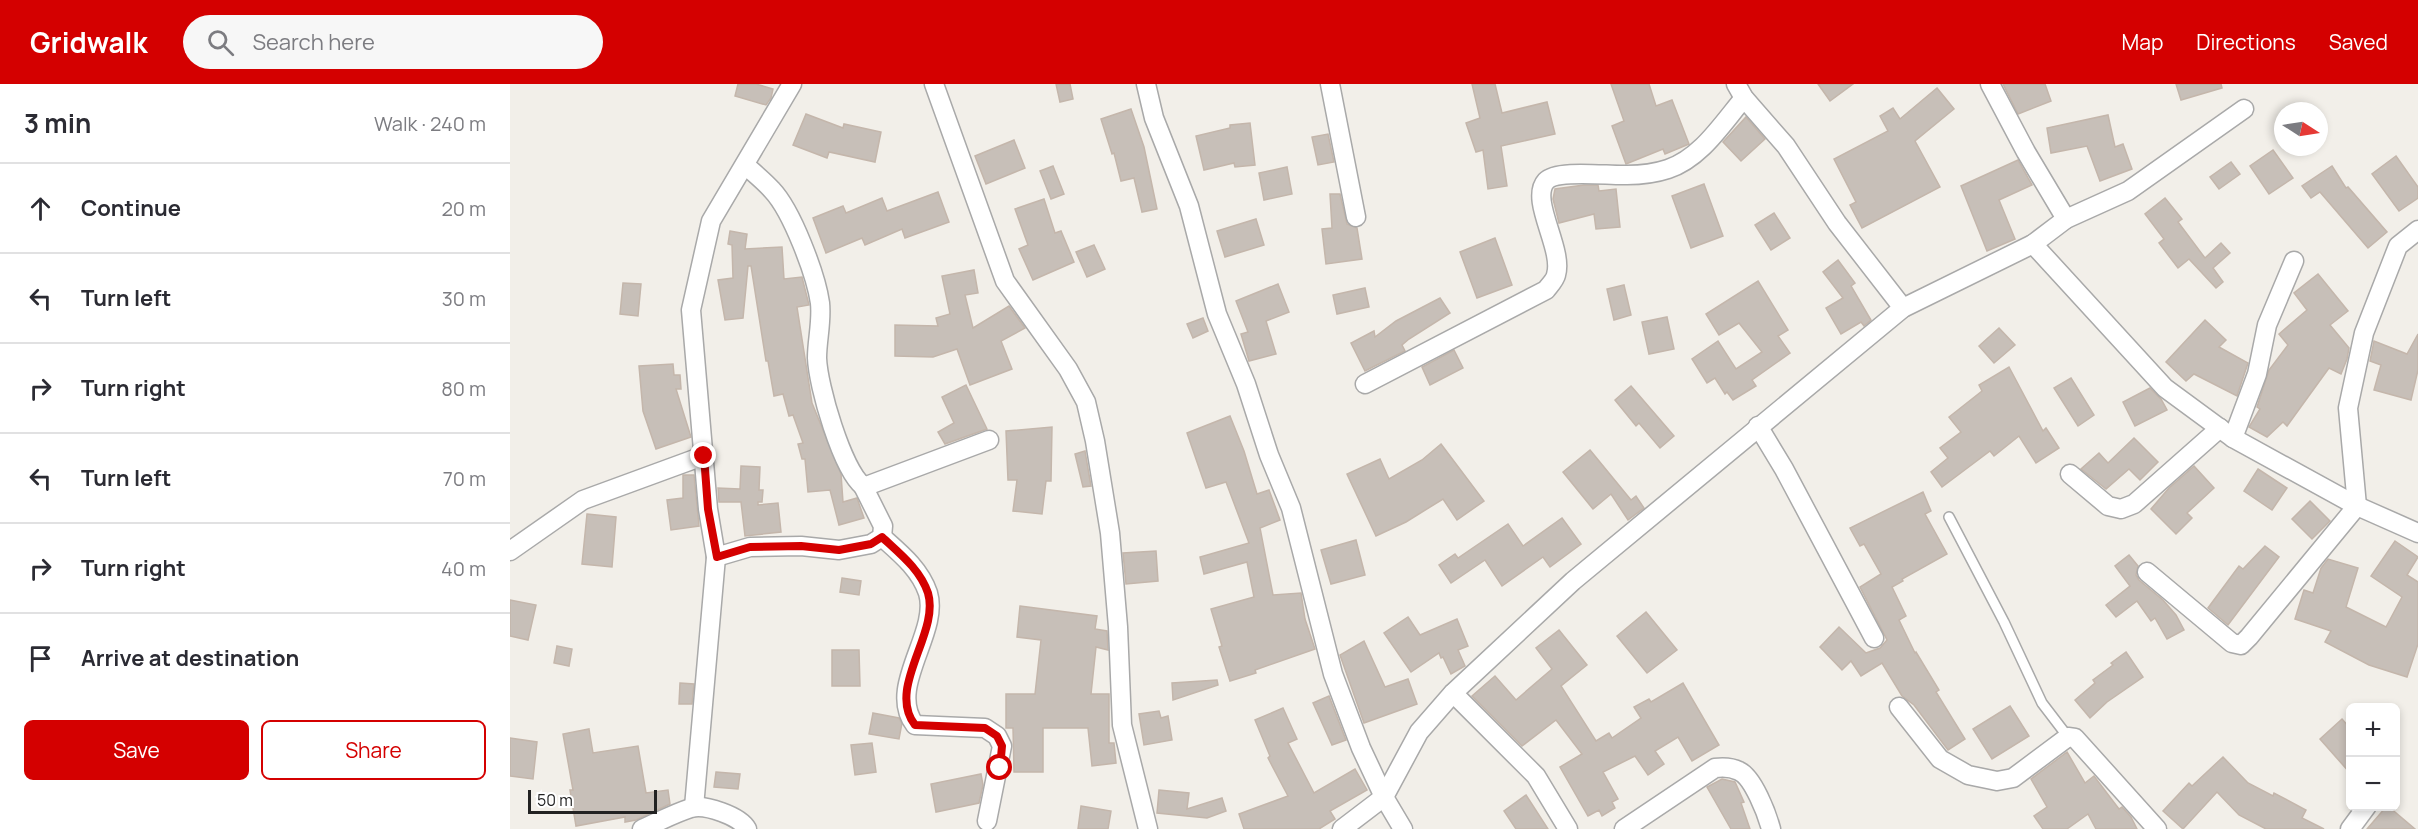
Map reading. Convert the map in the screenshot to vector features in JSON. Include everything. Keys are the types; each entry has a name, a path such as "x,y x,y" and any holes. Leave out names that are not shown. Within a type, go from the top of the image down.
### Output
{"street":[{"path":"694,807 717,557 708,509 691,310 711,222 792,84"},
{"path":"934,84 1005,281 1068,369 1086,402 1095,441 1110,533 1118,627 1122,725 1148,829"},
{"path":"1146,84 1154,118 1189,206 1217,314 1246,384 1269,455 1291,508 1333,674 1361,748 1384,797 1403,829"},
{"path":"1330,84 1356,217"},
{"path":"1990,84 2026,152 2066,219"},
{"path":"1365,384 1546,290 1556,275 1557,255 1543,205 1541,190 1546,180 1560,175 1629,175 1668,169 1700,150 1740,91 1786,146 1837,223 1903,308"},
{"path":"1342,829 1384,797 1419,732 1453,693 1573,581 1903,308 2033,244 2066,219 2128,191 2244,109"},
{"path":"717,557 750,547 801,546 839,550 871,544 882,537 884,526 864,486 858,482 847,464 821,385 817,358 820,303 810,266 794,227 774,191 745,165"},
{"path":"2147,572 2232,643 2241,645 2357,507 2348,408 2364,333 2398,246 2418,230"},
{"path":"2033,244 2165,388 2227,433 2357,507 2418,533"},
{"path":"2070,474 2108,506 2121,509 2134,504 2227,433 2257,374 2267,326 2294,261"},
{"path":"1758,426 1784,469 1874,638"},
{"path":"864,486 989,440"},
{"path":"510,551 584,500 704,456"},
{"path":"882,537 914,566 928,592 931,611 913,662 908,693 909,717 915,725 985,728 997,736 1002,746 987,821"},
{"path":"1453,693 1536,776 1568,829"},
{"path":"1899,707 1940,759 1968,775 1997,781 2013,778 2068,737 2074,738 2157,829"},
{"path":"1624,829 1715,768 1727,767 1741,771 1751,783 1771,829"},
{"path":"642,829 694,807 735,817 747,829"},
{"path":"2350,829 2364,811"}],"lane":[{"path":"1949,517 2004,622 2042,703 2068,737"}],"building":[{"path":"738,84 756,84 773,89 771,98 766,105 735,96"},
{"path":"1056,84 1070,84 1073,99 1060,102"},
{"path":"1472,84 1495,84 1502,113 1547,102 1555,134 1501,146 1507,186 1488,189 1483,150 1476,152 1466,123 1480,118"},
{"path":"1611,84 1649,84 1656,106 1672,100 1689,144 1665,154 1663,149 1626,164 1612,126 1624,121"},
{"path":"1818,84 1853,84 1830,101"},
{"path":"2003,84 2045,84 2051,101 2018,114"},
{"path":"2176,84 2221,84 2222,88 2181,100"},
{"path":"1937,88 1954,109 1915,141 1940,187 1862,228 1850,205 1856,202 1834,159 1888,131 1880,116 1893,108 1900,119"},
{"path":"1131,109 1144,147 1157,209 1142,212 1134,178 1121,181 1114,153 1112,154 1101,119"},
{"path":"806,114 843,128 844,124 881,132 875,162 829,152 827,158 793,145"},
{"path":"2108,115 2115,147 2123,144 2132,169 2100,181 2087,146 2051,153 2047,128"},
{"path":"1746,117 1765,139 1741,161 1723,142"},
{"path":"1250,123 1255,165 1235,167 1234,163 1204,170 1196,136 1230,128 1230,125"},
{"path":"1328,134 1334,162 1318,165 1312,137"},
{"path":"1014,140 1025,168 986,184 975,156"},
{"path":"2273,150 2274,156 2277,156 2293,178 2269,194 2250,166"},
{"path":"2396,156 2418,187 2418,198 2399,211 2372,174"},
{"path":"2018,160 2032,185 1999,200 2015,239 1987,251 1961,186"},
{"path":"2231,162 2240,174 2219,189 2210,177"},
{"path":"1053,166 1064,194 1051,199 1040,171"},
{"path":"2332,166 2346,188 2348,187 2387,232 2368,248 2320,192 2311,198 2302,186"},
{"path":"1287,167 1292,194 1264,200 1259,173"},
{"path":"1704,184 1723,236 1691,248 1672,196"},
{"path":"1598,185 1599,191 1616,189 1620,227 1596,229 1594,214 1559,223 1553,199 1555,189"},
{"path":"938,192 949,222 905,238 902,229 865,245 862,238 826,253 813,218 843,206 846,213 882,198 887,211"},
{"path":"1330,194 1340,194 1347,224 1357,228 1362,259 1326,264 1322,229 1332,228"},
{"path":"2165,198 2182,219 2178,222 2205,258 2221,243 2230,253 2213,268 2223,282 2216,288 2189,259 2178,268 2159,243 2164,239 2145,214"},
{"path":"1044,199 1055,233 1061,231 1074,262 1033,280 1019,249 1028,245 1015,209"},
{"path":"1774,213 1790,238 1771,250 1755,225"},
{"path":"1256,219 1264,245 1225,257 1217,231"},
{"path":"730,231 747,234 745,249 782,247 784,279 802,277 809,305 797,307 812,403 841,474 843,502 857,498 864,518 839,525 830,490 808,492 805,459 802,459 798,444 803,443 793,415 789,416 783,394 774,396 751,266 748,266 743,318 725,320 718,280 733,278 732,245 728,244"},
{"path":"1495,238 1512,285 1477,298 1460,252"},
{"path":"1094,245 1105,269 1087,277 1076,252"},
{"path":"1838,260 1855,283 1851,286 1871,320 1864,326 1861,322 1841,334 1826,308 1843,298 1823,272"},
{"path":"974,270 978,293 965,295 973,328 1009,306 1025,328 1001,341 1012,369 970,385 957,349 933,357 895,356 895,325 938,326 936,318 950,314 942,276"},
{"path":"2318,274 2348,311 2330,325 2349,348 2347,359 2341,374 2329,368 2287,426 2283,422 2267,437 2249,427 2260,409 2257,407 2269,370 2288,345 2279,334 2307,310 2294,293"},
{"path":"1758,281 1788,330 1778,336 1790,353 1752,380 1756,386 1733,400 1727,392 1725,394 1715,378 1707,383 1692,359 1718,341 1736,369 1762,352 1739,323 1719,335 1706,314"},
{"path":"623,283 641,284 638,316 620,314"},
{"path":"1278,284 1289,312 1266,321 1276,354 1249,361 1241,334 1248,332 1236,301"},
{"path":"1624,285 1631,315 1614,320 1607,289"},
{"path":"1365,288 1369,307 1337,314 1333,295"},
{"path":"1440,298 1450,313 1409,339 1402,345 1405,351 1365,371 1351,343 1374,331 1375,337 1396,321"},
{"path":"1667,317 1674,349 1649,354 1642,322"},
{"path":"1203,318 1208,331 1193,338 1187,324"},
{"path":"2205,320 2226,340 2219,347 2248,363 2237,396 2194,374 2186,381 2166,362"},
{"path":"1999,328 2015,345 1994,363 1979,346"},
{"path":"2418,334 2418,370 2411,400 2374,390 2381,365 2370,361 2374,341 2407,354"},
{"path":"1454,350 1463,368 1430,385 1422,367"},
{"path":"673,364 674,375 680,375 681,389 676,389 691,437 656,449 643,411 639,366"},
{"path":"2009,367 2043,431 2046,428 2059,448 2036,463 2019,436 1994,456 1990,451 1942,487 1931,472 1948,458 1940,448 1961,432 1949,417 1982,391 1979,385"},
{"path":"2071,378 2094,415 2078,426 2054,388"},
{"path":"966,385 987,429 945,444 938,432 954,423 942,397"},
{"path":"1631,386 1674,436 1660,448 1639,423 1636,426 1615,400"},
{"path":"2150,388 2161,399 2167,410 2135,426 2123,402"},
{"path":"1230,416 1257,494 1269,490 1280,520 1260,528 1273,595 1301,593 1305,619 1315,649 1230,681 1219,647 1222,646 1211,609 1254,597 1247,562 1204,574 1200,557 1249,543 1226,482 1206,488 1187,433"},
{"path":"1052,427 1051,481 1046,481 1042,514 1013,511 1017,480 1008,480 1006,431"},
{"path":"2134,438 2158,462 2140,480 2129,469 2106,489 2081,469 2099,453 2108,463"},
{"path":"1441,444 1484,501 1457,520 1443,499 1406,522 1376,536 1347,474 1380,459 1389,479 1422,460"},
{"path":"1590,450 1631,500 1636,496 1644,508 1628,520 1611,494 1593,509 1563,472"},
{"path":"1085,451 1091,486 1083,487 1075,454"},
{"path":"741,466 760,467 759,490 763,490 762,502 758,502 758,505 778,503 781,532 745,536 741,502 719,502 718,488 740,489"},
{"path":"2194,466 2214,488 2187,513 2192,518 2176,534 2151,509 2169,488"},
{"path":"2258,469 2287,488 2272,510 2244,491"},
{"path":"683,475 694,475 699,526 671,530 667,500 683,498"},
{"path":"1923,492 1931,511 1925,514 1947,554 1892,587 1906,616 1899,620 1915,653 1939,690 1936,692 1965,739 1948,750 1914,705 1902,696 1882,663 1861,676 1851,661 1842,670 1820,647 1839,627 1866,653 1880,648 1887,640 1860,587 1881,574 1864,544 1860,546 1850,528"},
{"path":"2310,501 2330,521 2312,539 2292,519"},
{"path":"587,514 616,517 612,567 582,564"},
{"path":"1562,518 1581,544 1550,567 1543,557 1502,586 1485,560 1451,583 1439,565 1455,554 1458,558 1508,524 1523,546"},
{"path":"1356,540 1365,575 1331,584 1321,550"},
{"path":"2395,541 2418,557 2407,575 2418,582 2418,644 2407,677 2369,665 2325,642 2331,631 2295,619 2304,590 2313,593 2321,568 2328,559 2358,568 2346,607 2386,627 2402,597 2371,576"},
{"path":"2265,546 2279,557 2228,625 2208,608 2239,566 2243,569"},
{"path":"1156,551 1158,581 1126,584 1123,553"},
{"path":"2129,555 2138,566 2136,575 2139,580 2163,600 2176,615 2184,630 2167,639 2155,618 2151,621 2137,601 2116,617 2106,605 2130,586 2115,566"},
{"path":"842,578 861,581 859,595 840,592"},
{"path":"510,600 536,605 528,640 510,636"},
{"path":"1020,606 1097,616 1095,629 1107,631 1108,650 1096,647 1091,694 1109,694 1109,743 1114,743 1116,763 1092,766 1088,728 1043,728 1043,772 1014,772 1013,728 1006,728 1006,694 1035,694 1041,640 1017,637"},
{"path":"1646,612 1677,650 1647,673 1617,636"},
{"path":"1408,617 1420,635 1457,619 1468,646 1458,650 1465,666 1451,674 1439,653 1411,672 1384,633"},
{"path":"1559,630 1587,665 1561,686 1596,741 1609,733 1612,738 1641,718 1634,707 1649,699 1651,702 1683,683 1719,745 1692,761 1678,737 1655,751 1664,764 1648,775 1635,756 1603,772 1618,799 1612,802 1615,808 1602,816 1599,810 1588,816 1560,767 1582,754 1556,720 1522,746 1472,696 1495,676 1516,700 1552,669 1536,648"},
{"path":"1364,641 1385,687 1408,679 1417,704 1364,723 1340,655"},
{"path":"557,646 572,649 569,666 554,663"},
{"path":"832,650 859,650 860,686 832,686"},
{"path":"2126,652 2143,677 2107,702 2090,718 2075,700 2095,683 2093,680 2113,665 2111,663"},
{"path":"1217,680 1218,685 1173,700 1172,683"},
{"path":"680,683 694,684 692,704 679,704"},
{"path":"1329,696 1346,740 1332,745 1313,703"},
{"path":"2010,706 2029,736 1992,759 1973,729"},
{"path":"1283,708 1297,739 1288,743 1314,793 1355,769 1367,790 1330,811 1335,819 1319,829 1244,829 1239,814 1288,796 1268,758 1270,756 1255,720"},
{"path":"1159,711 1161,718 1168,716 1172,740 1144,745 1139,714"},
{"path":"873,713 899,718 902,723 899,739 869,734"},
{"path":"2342,719 2346,724 2346,768 2320,739"},
{"path":"589,729 593,753 638,746 646,793 668,790 670,804 636,820 625,822 625,817 576,826 570,790 573,790 563,734"},
{"path":"510,738 537,742 533,779 510,776"},
{"path":"872,743 876,772 855,775 851,745"},
{"path":"2067,752 2085,783 2094,776 2119,809 2122,807 2131,817 2137,829 2096,829 2088,814 2067,829 2043,829 2034,816 2047,807 2031,779"},
{"path":"2223,757 2248,783 2273,796 2274,793 2306,810 2302,818 2324,829 2266,829 2239,815 2217,792 2183,829 2163,811 2189,783 2192,786"},
{"path":"716,772 740,774 738,789 714,787"},
{"path":"981,774 983,785 979,803 936,812 931,784"},
{"path":"1722,779 1735,782 1744,802 1741,803 1750,829 1731,829 1707,787"},
{"path":"1159,790 1189,793 1187,809 1222,798 1226,811 1207,818 1157,813"},
{"path":"1526,795 1548,829 1516,829 1504,811"},
{"path":"1081,806 1111,811 1108,829 1078,829"},
{"path":"2383,811 2394,811 2415,829 2367,829"}],"route":[{"path":"704,456 708,509 717,557 750,547 801,546 839,550 871,544 882,537 914,566 928,592 931,611 913,662 908,693 909,717 915,725 985,728 997,736 1002,746 1000,768"}]}
